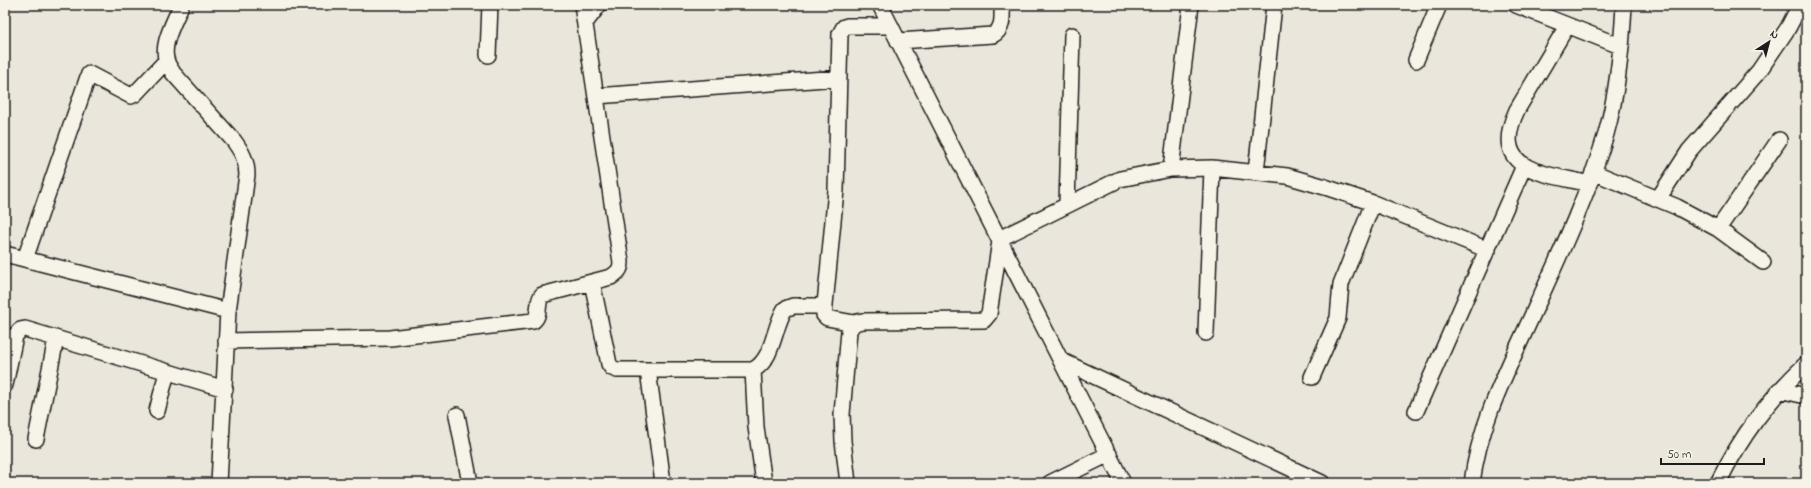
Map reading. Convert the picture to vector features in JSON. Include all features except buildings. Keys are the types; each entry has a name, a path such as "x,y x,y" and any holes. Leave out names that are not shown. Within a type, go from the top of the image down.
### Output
{"street":[{"path":"181,5 167,40 165,51 166,61 173,73 234,141 247,164 247,175 228,311 219,483"},
{"path":"488,55 490,5"},
{"path":"226,342 390,338 533,321 536,318 539,298 542,295 616,274 619,270 621,262 582,5"},
{"path":"585,23 599,5"},
{"path":"880,5 1124,483"},
{"path":"898,41 993,35 1000,29 1002,24 1002,5"},
{"path":"1171,169 1191,5"},
{"path":"1256,172 1274,5"},
{"path":"1416,60 1439,5"},
{"path":"1516,5 1620,46"},
{"path":"1472,483 1480,445 1491,412 1591,178 1606,133 1612,106 1624,5"},
{"path":"1658,199 1689,151 1759,71 1788,28 1800,5"},
{"path":"891,26 847,26 844,27 840,34 836,194 824,316 827,318 854,323 862,321 984,320 989,314 1000,240"},
{"path":"1567,26 1516,110 1510,124 1508,136 1510,147 1515,158 1524,166 1534,171 1591,178 1658,199 1677,207 1718,230 1763,262"},
{"path":"1067,204 1072,35"},
{"path":"25,259 89,74 131,96 135,94 166,61"},
{"path":"596,96 839,78"},
{"path":"1718,230 1779,140"},
{"path":"1416,411 1524,166"},
{"path":"1000,240 1067,204 1120,179 1171,169 1212,168 1256,172 1325,186 1373,203 1488,250"},
{"path":"1206,333 1212,168"},
{"path":"1312,378 1338,318 1343,280 1373,203"},
{"path":"5,254 228,311"},
{"path":"592,282 610,366 617,370 753,370 766,358 785,310 793,306 825,306"},
{"path":"848,483 843,441 842,409 849,331 854,323"},
{"path":"5,385 17,332 25,329 225,389"},
{"path":"36,439 56,339"},
{"path":"1062,361 1322,483"},
{"path":"1718,483 1744,436 1758,416 1779,390 1806,364"},
{"path":"648,370 663,483"},
{"path":"753,370 756,427 764,483"},
{"path":"157,411 166,372"},
{"path":"1779,390 1806,396"},
{"path":"457,415 470,483"},
{"path":"1050,483 1109,454"}]}
